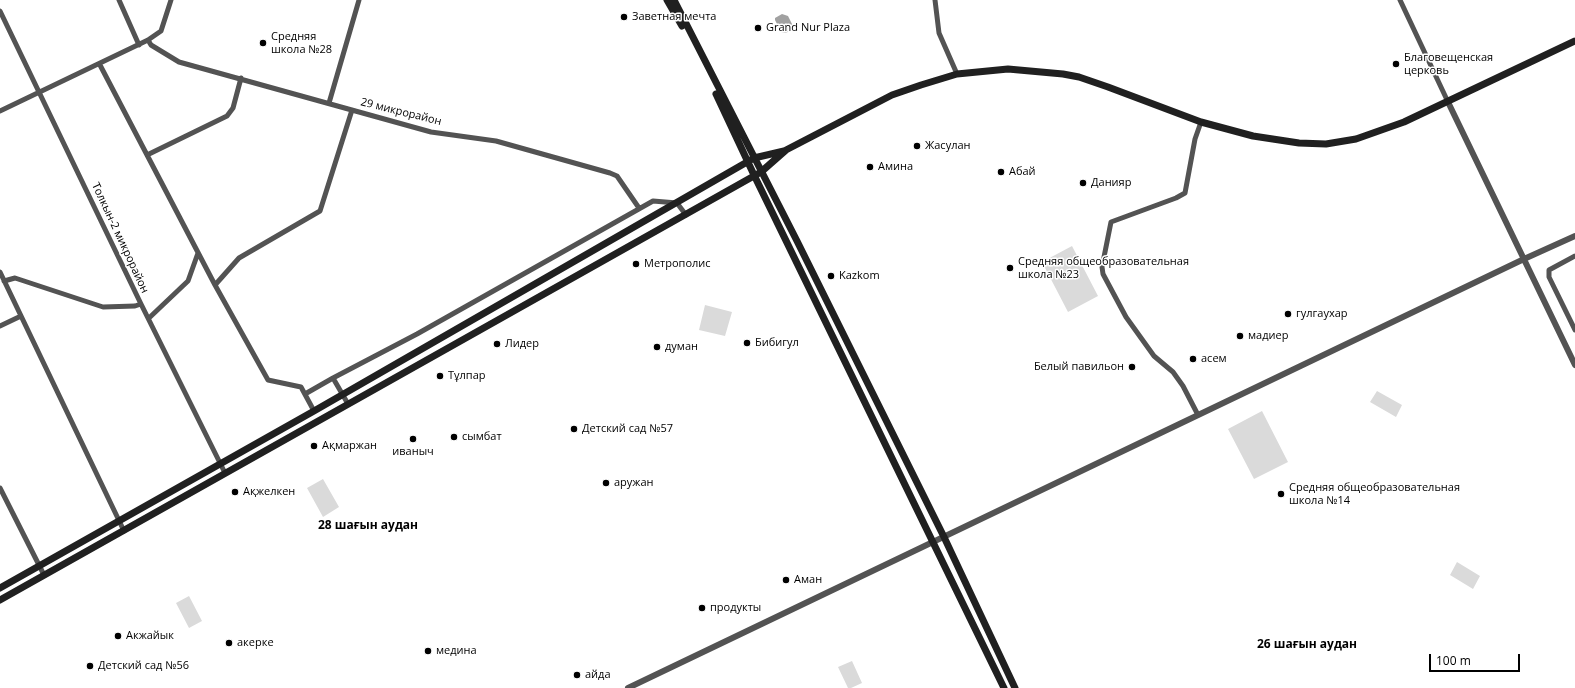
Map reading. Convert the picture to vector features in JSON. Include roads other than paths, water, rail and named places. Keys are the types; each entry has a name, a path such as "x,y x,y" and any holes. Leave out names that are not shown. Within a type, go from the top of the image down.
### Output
{"main road":[{"path":"667,0 691,38"},
{"path":"674,0 1004,688"},
{"path":"0,588 314,411 751,160 786,150 892,95 957,74 1008,69 1048,72 1079,77 1201,122 1253,136 1300,144 1326,144 1356,139 1404,122 1575,41"},
{"path":"0,600 686,215 757,174 786,150"},
{"path":"757,174 790,227 944,537 1015,688"}],"street":[{"path":"119,0 139,45"},
{"path":"0,111 100,65 148,40 160,31 171,0"},
{"path":"329,104 359,0"},
{"path":"935,0 939,33 957,74"},
{"path":"1400,0 1575,365"},
{"name":"Толкын-2 микрорайон","path":"0,11 141,304 225,473"},
{"name":"29 микрорайон","path":"148,40 151,45 179,62 431,132 496,141 610,173 617,176 639,208"},
{"path":"100,65 198,253 268,380 300,387 314,411"},
{"path":"147,155 227,116 233,108 241,78"},
{"path":"215,284 239,258 320,211 352,110"},
{"path":"1198,415 1183,386 1173,372 1154,356 1126,317 1103,274 1102,267 1111,222 1176,198 1184,192 1195,139 1201,122"},
{"path":"305,394 332,378 417,334 653,201 677,203 686,215"},
{"path":"628,688 1524,259 1575,236"},
{"path":"149,318 188,281 198,253"},
{"path":"1575,256 1554,266 1550,270 1549,277 1575,330"},
{"path":"0,272 118,521 124,530"},
{"path":"4,280 15,278 103,307 135,306 141,304"},
{"path":"0,326 21,316"},
{"path":"332,378 348,404"},
{"path":"0,488 44,575"}],"place":[{"name":"Заветная мечта","path":"624,17"},
{"name":"Grand Nur Plaza","path":"758,28"},
{"name":"Средняя школа №28","path":"263,43"},
{"name":"Благовещенская церковь","path":"1396,64"},
{"name":"Жасулан","path":"917,146"},
{"name":"Амина","path":"870,167"},
{"name":"Абай","path":"1001,172"},
{"name":"Данияр","path":"1083,183"},
{"name":"Метрополис","path":"636,264"},
{"name":"Средняя общеобразовательная школа №23","path":"1010,268"},
{"name":"Kazkom","path":"831,276"},
{"name":"гулгаухар","path":"1288,314"},
{"name":"мадиер","path":"1240,336"},
{"name":"Бибигул","path":"747,343"},
{"name":"Лидер","path":"497,344"},
{"name":"думан","path":"657,347"},
{"name":"асем","path":"1193,359"},
{"name":"Белый павильон","path":"1132,367"},
{"name":"Тұлпар","path":"440,376"},
{"name":"Детский сад №57","path":"574,429"},
{"name":"сымбат","path":"454,437"},
{"name":"иваныч","path":"413,439"},
{"name":"Ақмаржан","path":"314,446"},
{"name":"аружан","path":"606,483"},
{"name":"Ақжелкен","path":"235,492"},
{"name":"Cредняя общеобразовательная школа №14","path":"1281,494"},
{"name":"Аман","path":"786,580"},
{"name":"продукты","path":"702,608"},
{"name":"Акжайык","path":"118,636"},
{"name":"акерке","path":"229,643"},
{"name":"медина","path":"428,651"},
{"name":"Детский сад №56","path":"90,666"},
{"name":"айда","path":"577,675"}],"district":[{"name":"28 шағын аудан","path":"368,526"},
{"name":"26 шағын аудан","path":"1307,645"}]}
